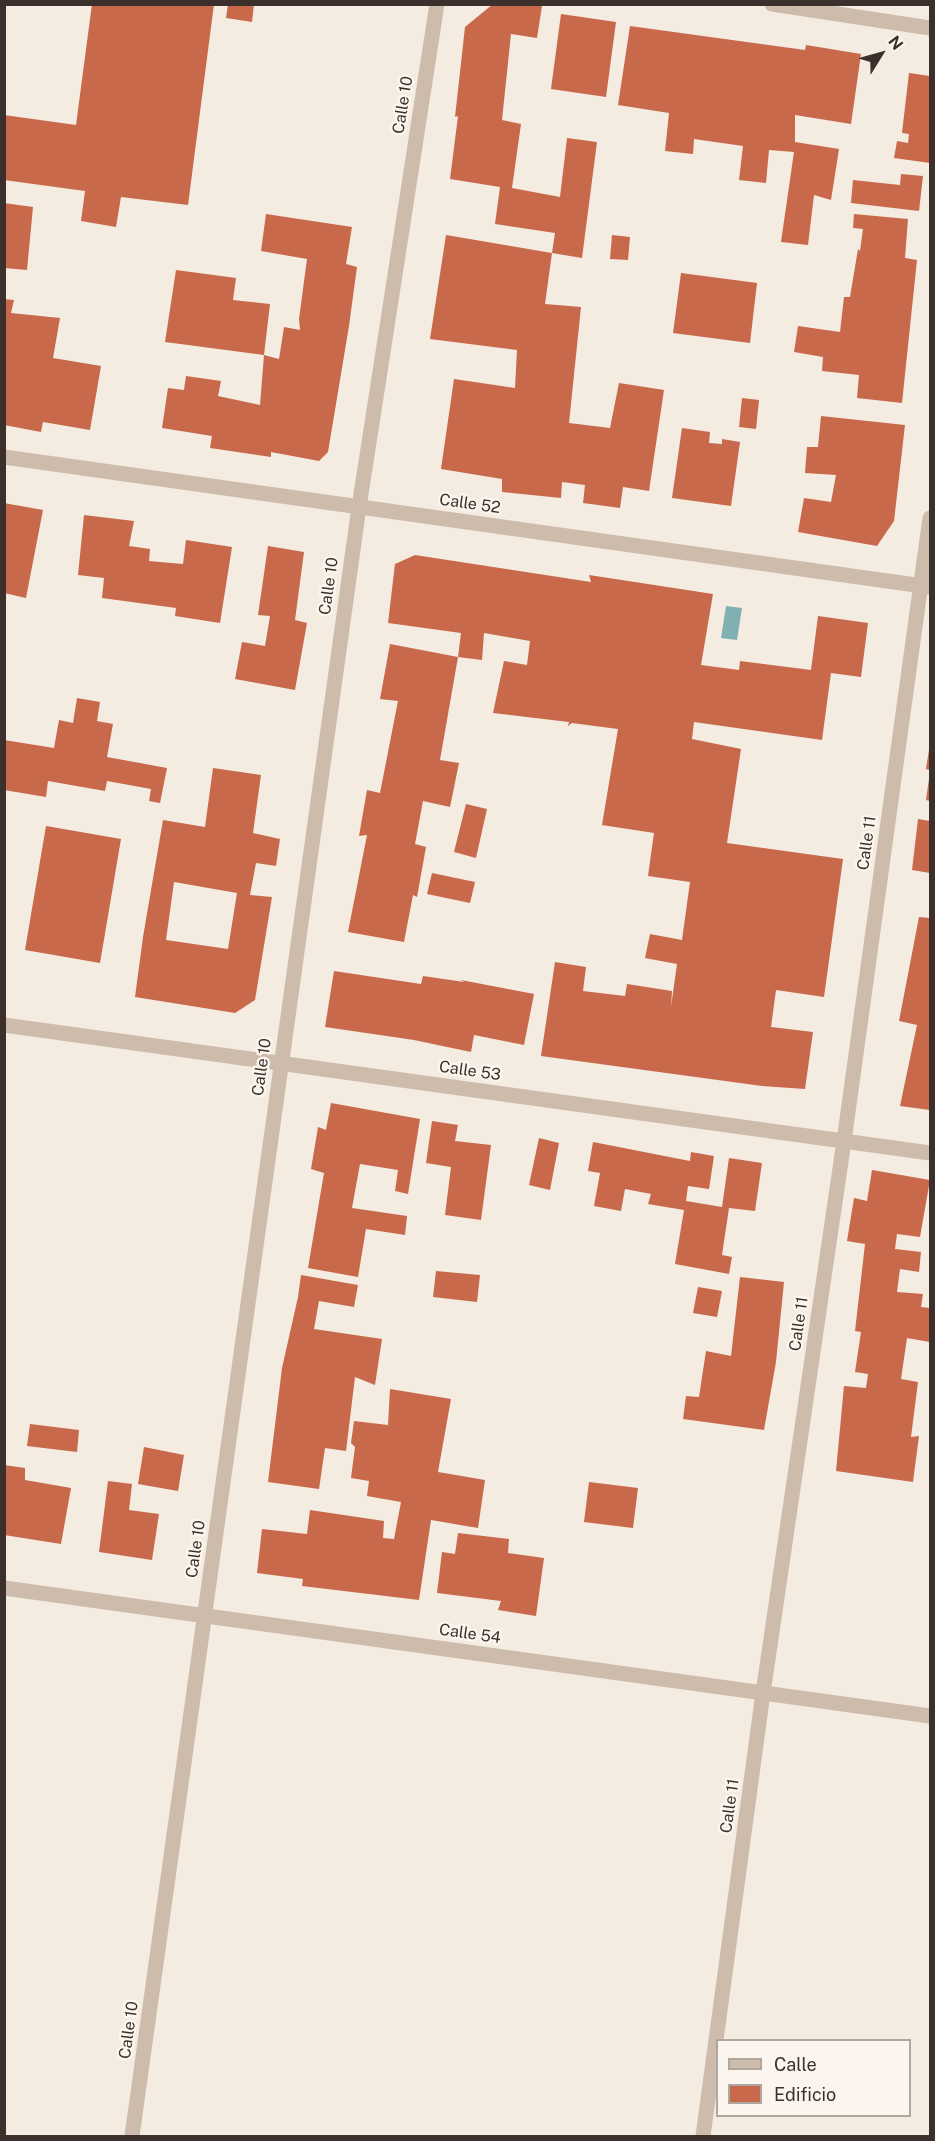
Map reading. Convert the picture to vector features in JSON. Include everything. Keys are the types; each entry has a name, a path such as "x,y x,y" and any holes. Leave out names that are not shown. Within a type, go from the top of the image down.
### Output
{"street":[{"name":"Calle 10","path":"132,2136 359,507 437,4"},
{"path":"772,4 930,28"},
{"name":"Calle 52","path":"4,457 926,586"},
{"name":"Calle 11","path":"702,2136 763,1693 926,586 930,518"},
{"name":"Calle 53","path":"4,1025 930,1153"},
{"name":"Calle 54","path":"4,1588 930,1716"}],"water":[{"path":"726,606 742,608 737,640 721,638"}],"building":[{"path":"92,4 214,4 188,205 121,197 116,227 81,221 85,191 4,180 4,115 76,125"},
{"path":"228,4 254,4 252,22 226,18"},
{"path":"493,4 542,6 537,38 511,34 502,120 521,124 512,188 560,197 567,138 597,142 582,258 552,253 555,233 495,224 500,187 450,179 465,27"},
{"path":"561,14 616,22 606,97 551,89"},
{"path":"630,26 805,50 806,45 861,54 851,124 795,115 795,142 839,149 831,200 814,195 808,245 781,242 794,152 769,150 766,183 739,180 743,146 694,139 693,154 665,151 669,113 618,105"},
{"path":"909,73 930,76 930,163 894,158 897,141 908,143 909,134 902,133"},
{"path":"901,174 923,176 919,211 851,203 853,180 900,185"},
{"path":"4,203 33,207 27,270 4,268"},
{"path":"266,214 352,227 346,264 357,267 349,326 328,452 319,461 271,452 271,457 210,448 212,436 162,428 168,388 184,390 186,376 221,381 218,396 260,405 264,355 279,359 284,327 300,330 299,319 307,259 261,251"},
{"path":"854,214 908,219 905,258 917,260 902,403 857,398 859,375 822,371 823,357 794,352 798,326 840,332 844,297 850,297 863,229 853,228"},
{"path":"446,235 552,253 545,304 581,307 569,423 610,428 619,383 664,390 649,491 623,487 620,508 583,503 585,485 562,482 561,498 502,492 502,479 441,469 454,379 515,388 517,350 430,339"},
{"path":"612,235 630,237 628,260 610,259"},
{"path":"176,270 236,278 233,300 270,304 264,355 165,342"},
{"path":"681,273 757,283 750,343 673,333"},
{"path":"4,299 14,300 11,313 60,318 53,358 101,366 90,430 43,422 41,432 4,425"},
{"path":"742,398 759,400 756,429 739,427"},
{"path":"821,416 905,425 894,521 877,546 798,532 804,498 831,502 836,475 805,473 807,447 818,447"},
{"path":"682,428 710,432 709,443 722,444 722,439 740,442 731,506 672,498"},
{"path":"4,503 43,510 26,598 4,593"},
{"path":"84,515 134,521 129,546 150,549 149,561 183,564 186,540 232,547 220,623 175,616 176,608 102,598 104,578 78,575"},
{"path":"268,546 304,552 295,620 307,623 295,690 235,679 242,642 265,646 270,616 258,615"},
{"path":"415,555 591,582 589,575 713,594 701,665 739,670 740,661 811,670 818,616 868,623 861,677 831,673 822,740 694,722 692,739 741,749 727,843 843,859 824,997 776,990 771,1027 813,1032 805,1089 762,1086 541,1056 555,962 586,967 583,991 625,996 627,984 672,991 671,1007 677,964 645,958 650,934 682,940 690,882 648,876 654,833 602,825 618,729 572,723 568,726 569,722 493,713 504,661 527,665 530,641 484,633 482,660 458,657 461,633 388,623 395,564"},
{"path":"390,644 458,657 440,760 459,763 450,807 423,801 415,844 426,847 417,897 413,895 404,942 348,932 367,835 359,836 367,790 380,793 398,701 380,699"},
{"path":"77,698 100,702 97,721 113,724 107,757 167,768 160,803 149,801 151,789 107,781 105,791 48,781 46,797 4,790 4,740 54,748 59,720 73,723"},
{"path":"930,750 930,770 926,769"},
{"path":"213,768 261,775 253,833 280,839 276,866 256,863 250,895 272,897 255,1000 235,1013 135,997 163,820 205,827","holes":["174,882 237,893 228,949 166,940"]},
{"path":"930,780 930,801 926,800"},
{"path":"466,804 487,809 476,858 454,852"},
{"path":"918,819 930,821 930,873 912,870"},
{"path":"46,826 121,839 100,963 25,950"},
{"path":"432,873 475,882 470,903 427,894"},
{"path":"919,917 930,918 930,1110 900,1106 917,1025 899,1021"},
{"path":"334,971 421,984 423,976 464,982 461,980 534,994 524,1045 474,1035 471,1052 414,1040 325,1027"},
{"path":"331,1103 420,1119 408,1194 395,1191 398,1170 360,1164 352,1208 407,1216 405,1235 366,1229 358,1277 308,1268 324,1173 311,1169 318,1127 326,1130"},
{"path":"432,1121 458,1125 455,1141 491,1145 481,1220 445,1215 451,1167 426,1163"},
{"path":"539,1138 559,1143 550,1190 529,1185"},
{"path":"593,1142 690,1161 691,1152 714,1156 709,1189 688,1186 686,1201 722,1207 729,1158 762,1163 755,1211 729,1208 722,1255 732,1257 729,1274 675,1264 684,1210 648,1204 651,1194 625,1189 621,1211 594,1206 600,1173 588,1171"},
{"path":"872,1170 930,1180 920,1237 897,1234 895,1249 921,1252 919,1272 900,1269 897,1292 923,1294 921,1307 930,1308 930,1342 907,1338 901,1379 918,1382 911,1437 919,1436 913,1482 836,1471 844,1386 866,1388 868,1374 855,1372 861,1332 855,1331 865,1244 847,1241 854,1198 867,1201"},
{"path":"436,1271 480,1275 477,1302 433,1297"},
{"path":"301,1275 358,1285 354,1307 319,1301 314,1329 382,1339 375,1385 355,1377 346,1451 325,1448 319,1489 268,1482 282,1368"},
{"path":"740,1277 784,1282 776,1362 764,1430 683,1419 686,1396 699,1397 706,1351 731,1356"},
{"path":"698,1287 722,1291 717,1317 693,1313"},
{"path":"390,1389 451,1399 438,1472 485,1480 478,1528 431,1520 419,1600 302,1586 303,1579 257,1573 262,1529 307,1534 310,1510 384,1521 383,1538 394,1539 401,1502 367,1496 369,1481 351,1478 355,1447 351,1443 354,1421 388,1425"},
{"path":"30,1424 79,1430 77,1452 27,1446"},
{"path":"144,1447 184,1455 178,1491 138,1484"},
{"path":"4,1465 25,1468 25,1480 71,1488 61,1544 4,1535"},
{"path":"108,1481 132,1484 129,1510 159,1514 152,1560 99,1552"},
{"path":"589,1482 638,1488 633,1528 584,1522"},
{"path":"458,1533 509,1539 508,1553 544,1558 536,1616 498,1610 501,1601 437,1593 442,1552 455,1554"}]}
